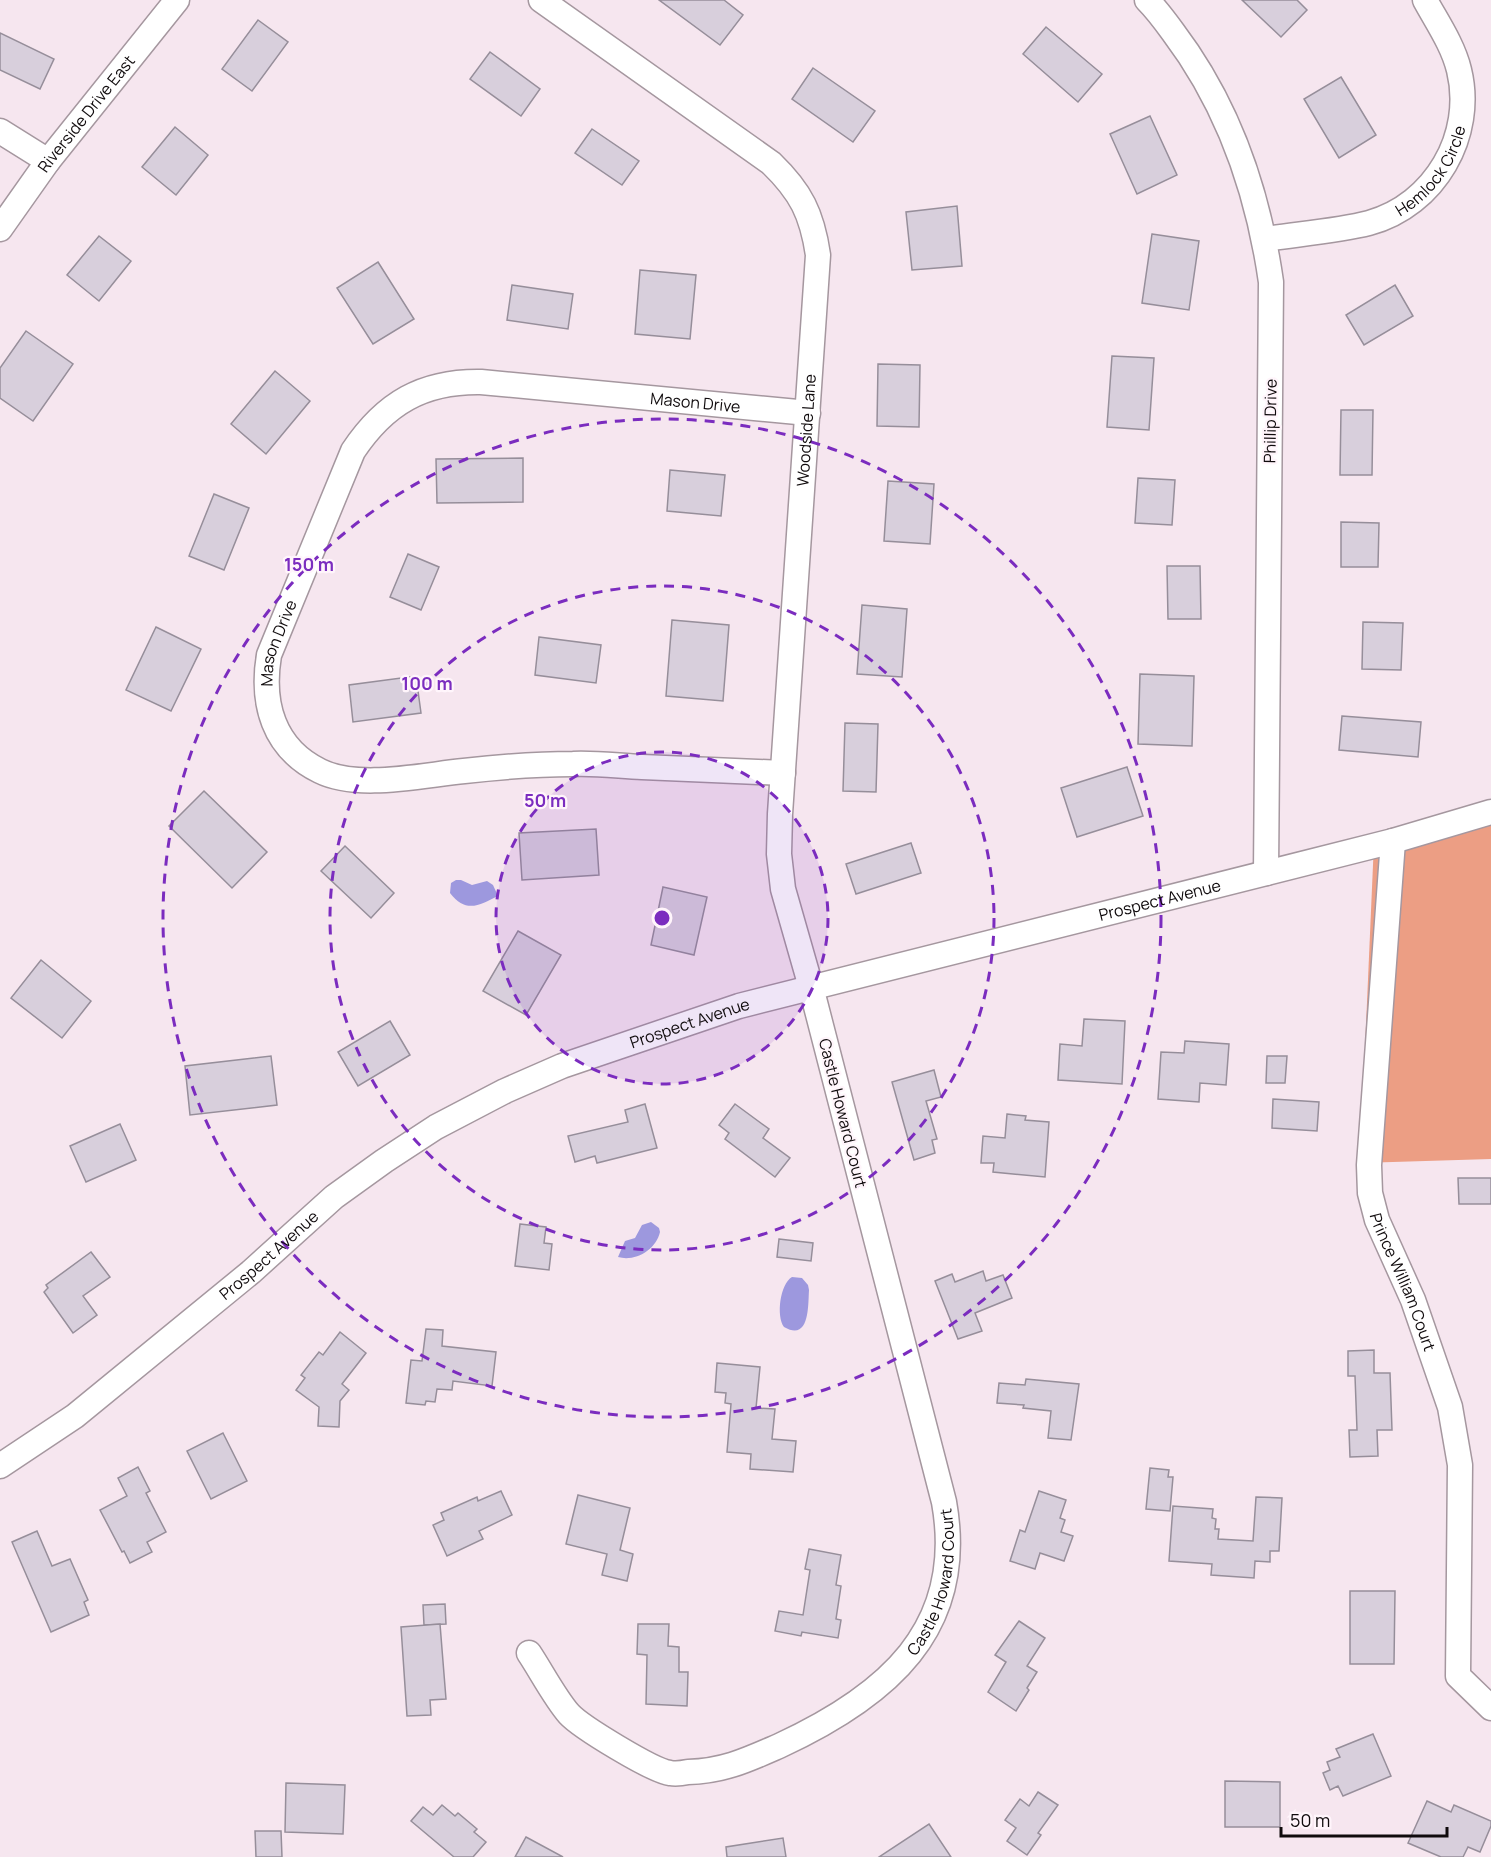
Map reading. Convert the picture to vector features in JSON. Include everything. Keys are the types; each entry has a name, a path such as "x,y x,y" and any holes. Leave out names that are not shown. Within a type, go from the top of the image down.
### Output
{"street":[{"name":"Riverside Drive East","path":"0,229 48,161 177,0"},
{"name":"Woodside Lane","path":"541,0 771,163 790,182 805,204 811,221 818,255 779,854 783,889 811,987"},
{"name":"Phillip Drive","path":"1147,0 1190,54 1216,99 1238,147 1252,188 1265,239 1272,282 1266,873"},
{"name":"Hemlock Circle","path":"1265,239 1369,223 1401,209 1416,199 1436,179 1451,155 1460,128 1463,99 1459,69 1449,42 1425,0"},
{"path":"0,131 48,161"},
{"name":"Mason Drive","path":"783,772 574,764 477,770 363,781 340,779 320,771 301,759 286,743 274,724 267,701 266,677 270,655 353,451 367,430 387,410 410,395 437,386 481,382 808,413"},
{"name":"Prospect Avenue","path":"0,1466 75,1416 251,1272 334,1197 436,1127 505,1091 562,1066 739,1006 1393,841 1491,812"},
{"name":"Prince William Court","path":"1393,841 1369,1165 1370,1193 1377,1220 1413,1300 1450,1407 1460,1465 1458,1676 1491,1708"},
{"name":"Castle Howard Court","path":"529,1653 569,1715 629,1755 669,1773 713,1771 747,1760 785,1743 826,1723 863,1699 899,1667 919,1643 935,1613 944,1583 949,1549 944,1502 811,987"}],"shaded area":[{"path":"1491,807 1491,1159 1360,1163 1374,842"},
{"path":"456,880 472,885 487,881 493,885 498,896 479,905 467,906 456,900 450,893 451,883"},
{"path":"651,1222 659,1228 660,1232 654,1244 638,1256 618,1257 625,1241 635,1238 642,1225"},
{"path":"792,1277 802,1278 809,1290 806,1320 799,1330 784,1327 780,1316 782,1293"}],"building":[{"path":"659,0 724,0 743,15 720,45"},
{"path":"1242,0 1297,0 1307,10 1281,37"},
{"path":"258,20 288,42 252,91 222,69"},
{"path":"1046,27 1102,74 1078,102 1023,54"},
{"path":"0,33 54,59 40,89 0,70"},
{"path":"490,52 540,89 521,116 470,79"},
{"path":"813,68 875,111 853,142 792,99"},
{"path":"1341,77 1376,135 1339,158 1304,99"},
{"path":"1150,116 1177,175 1137,194 1110,134"},
{"path":"175,127 208,155 176,195 142,167"},
{"path":"592,129 639,161 622,185 575,153"},
{"path":"957,206 962,266 912,270 906,212"},
{"path":"1152,234 1199,241 1189,310 1142,303"},
{"path":"99,236 131,261 99,301 67,275"},
{"path":"378,262 414,319 373,344 337,288"},
{"path":"640,270 696,275 690,339 635,334"},
{"path":"512,285 573,294 568,329 507,320"},
{"path":"1395,285 1413,316 1364,345 1346,315"},
{"path":"26,331 73,364 33,421 0,398 0,368"},
{"path":"1112,356 1154,358 1149,430 1107,427"},
{"path":"878,364 920,365 919,427 877,426"},
{"path":"275,371 310,401 266,454 231,424"},
{"path":"1341,410 1373,410 1372,475 1340,475"},
{"path":"523,458 523,502 437,503 436,459"},
{"path":"670,470 725,475 721,516 667,511"},
{"path":"1138,478 1175,480 1172,525 1135,523"},
{"path":"888,481 934,484 930,544 884,541"},
{"path":"214,494 249,508 224,570 189,556"},
{"path":"1341,522 1379,523 1378,567 1341,567"},
{"path":"408,554 439,567 421,610 390,597"},
{"path":"1167,566 1200,566 1201,619 1168,619"},
{"path":"862,605 907,609 902,677 857,674"},
{"path":"672,620 729,625 723,701 666,696"},
{"path":"1363,622 1403,623 1401,670 1362,669"},
{"path":"156,627 201,649 171,711 126,690"},
{"path":"539,637 601,645 596,683 535,675"},
{"path":"1140,674 1194,676 1192,746 1138,744"},
{"path":"416,676 421,713 353,722 349,685"},
{"path":"1342,716 1421,722 1418,757 1339,750"},
{"path":"845,723 878,724 876,792 843,791"},
{"path":"1127,767 1143,816 1077,837 1061,788"},
{"path":"204,791 267,852 232,888 169,826"},
{"path":"596,829 599,875 522,880 519,833"},
{"path":"911,843 921,873 856,894 846,864"},
{"path":"345,846 394,893 371,918 321,871"},
{"path":"663,887 707,897 694,955 651,945"},
{"path":"518,931 561,955 526,1015 483,991"},
{"path":"41,960 91,1001 62,1038 11,998"},
{"path":"1084,1019 1125,1021 1122,1084 1058,1080 1060,1044 1082,1046"},
{"path":"390,1021 410,1055 358,1086 338,1052"},
{"path":"1185,1041 1229,1044 1226,1085 1200,1083 1199,1102 1158,1099 1161,1052 1184,1053"},
{"path":"271,1056 277,1105 190,1115 185,1066"},
{"path":"1267,1056 1287,1056 1285,1083 1266,1083"},
{"path":"934,1070 941,1097 926,1101 937,1139 932,1140 935,1153 914,1160 892,1082"},
{"path":"1273,1099 1319,1102 1317,1131 1272,1128"},
{"path":"645,1104 657,1148 597,1163 595,1156 575,1162 568,1136 628,1122 625,1110"},
{"path":"735,1104 769,1129 763,1138 790,1158 775,1177 725,1139 729,1133 719,1125"},
{"path":"1007,1114 1026,1116 1025,1120 1049,1122 1045,1177 993,1172 994,1163 981,1163 983,1136 1005,1138"},
{"path":"120,1124 136,1160 86,1182 70,1146"},
{"path":"1458,1178 1491,1178 1491,1204 1459,1204"},
{"path":"520,1224 546,1227 544,1243 552,1244 549,1270 515,1266"},
{"path":"779,1239 813,1243 811,1261 777,1257"},
{"path":"91,1252 110,1277 83,1296 97,1315 73,1333 44,1292 48,1288 46,1285"},
{"path":"983,1271 986,1281 1003,1275 1012,1298 975,1313 982,1331 958,1339 935,1281 952,1274 955,1282"},
{"path":"426,1329 443,1330 442,1346 496,1352 492,1386 453,1381 452,1390 437,1389 435,1402 426,1401 425,1405 406,1403 411,1360 422,1361"},
{"path":"340,1332 366,1353 342,1384 349,1390 340,1401 339,1427 318,1426 319,1407 296,1390 305,1378 301,1375 319,1352 323,1355"},
{"path":"1374,1350 1374,1373 1390,1373 1392,1430 1377,1430 1378,1456 1350,1457 1349,1430 1357,1430 1355,1376 1348,1376 1348,1351"},
{"path":"717,1363 760,1367 756,1408 775,1409 772,1439 796,1441 793,1472 750,1469 751,1454 727,1452 731,1404 725,1403 726,1393 715,1392"},
{"path":"1026,1379 1079,1384 1071,1440 1048,1438 1051,1411 1023,1408 1024,1405 997,1403 999,1383 1025,1385"},
{"path":"223,1433 247,1481 211,1499 187,1451"},
{"path":"138,1467 150,1491 146,1493 166,1532 147,1542 152,1552 130,1563 100,1510 127,1496 118,1478"},
{"path":"1150,1468 1169,1470 1168,1477 1173,1477 1170,1511 1146,1509"},
{"path":"501,1491 512,1515 479,1531 483,1539 447,1556 433,1525 444,1520 441,1513 477,1497 478,1501"},
{"path":"1039,1491 1066,1500 1060,1518 1065,1520 1061,1532 1073,1536 1064,1561 1040,1553 1035,1569 1010,1561 1020,1530 1025,1532"},
{"path":"578,1495 630,1508 620,1550 633,1554 627,1581 602,1575 607,1554 566,1544"},
{"path":"1256,1497 1282,1498 1279,1551 1270,1551 1270,1562 1255,1561 1254,1578 1211,1575 1212,1564 1169,1561 1173,1506 1213,1509 1212,1518 1216,1519 1215,1529 1219,1529 1218,1539 1253,1541"},
{"path":"37,1531 52,1566 70,1559 88,1600 84,1602 89,1615 51,1632 12,1542"},
{"path":"809,1549 841,1555 836,1585 841,1586 836,1619 841,1620 838,1638 802,1632 801,1636 775,1631 779,1611 803,1615 810,1570 805,1569"},
{"path":"1350,1591 1395,1591 1394,1664 1350,1664"},
{"path":"445,1604 446,1624 424,1625 423,1605"},
{"path":"1019,1621 1045,1638 1027,1666 1037,1672 1016,1711 988,1692 1006,1662 995,1655"},
{"path":"440,1624 446,1699 430,1700 431,1715 407,1716 401,1627"},
{"path":"638,1624 669,1624 668,1646 679,1647 679,1672 688,1672 687,1706 646,1704 647,1655 637,1654"},
{"path":"1373,1734 1391,1776 1343,1796 1338,1786 1330,1790 1323,1773 1330,1770 1327,1762 1340,1757 1336,1749"},
{"path":"1225,1781 1280,1782 1280,1827 1225,1827"},
{"path":"286,1783 345,1785 343,1834 285,1832"},
{"path":"1038,1792 1058,1805 1038,1833 1041,1835 1027,1855 1007,1841 1016,1828 1005,1820 1020,1799 1029,1806"},
{"path":"1427,1801 1451,1812 1454,1805 1491,1821 1480,1852 1468,1847 1463,1857 1441,1857 1408,1843"},
{"path":"442,1805 455,1816 458,1813 477,1829 474,1832 486,1842 473,1857 454,1857 411,1821 423,1807 433,1815"},
{"path":"929,1824 951,1857 879,1857"},
{"path":"255,1831 281,1831 282,1857 256,1857"},
{"path":"526,1837 563,1857 515,1857"},
{"path":"783,1838 786,1857 727,1857 726,1847"}]}
